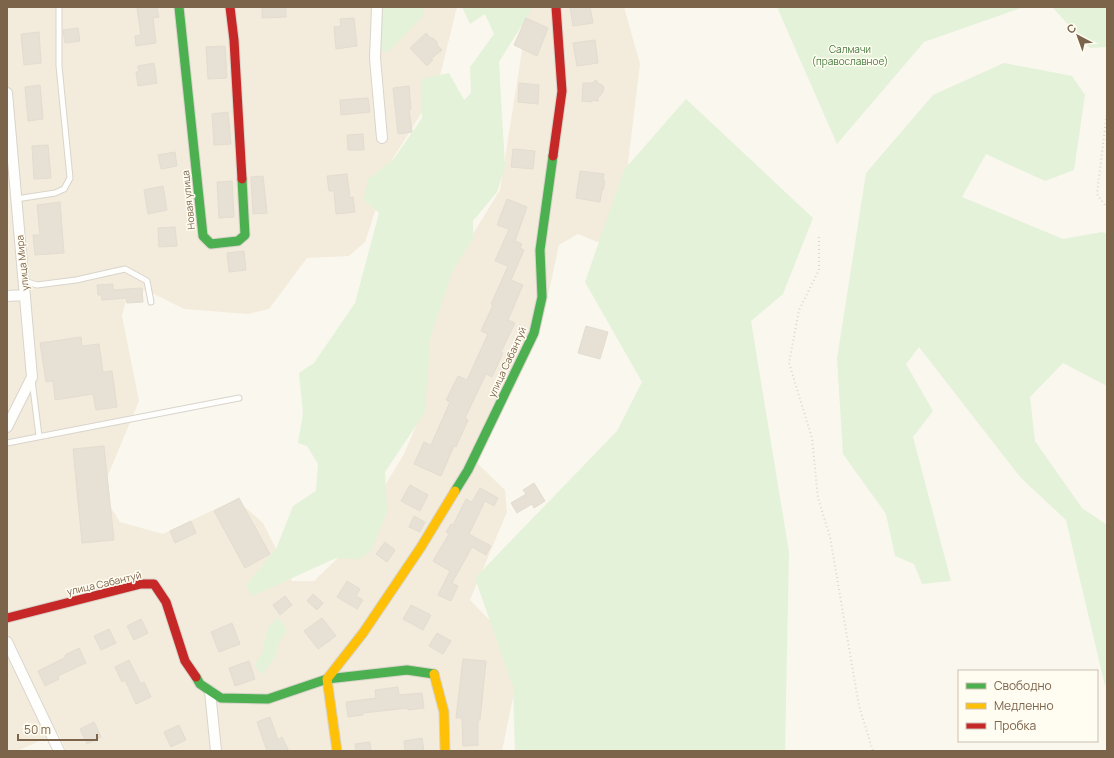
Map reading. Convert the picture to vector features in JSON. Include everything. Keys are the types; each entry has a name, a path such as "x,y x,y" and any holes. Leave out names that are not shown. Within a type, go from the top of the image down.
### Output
{"street":[{"name":"Новая улица","path":"179,7 203,236 211,244 238,241 245,235 234,40 230,7"},
{"path":"377,7 375,58 382,138"},
{"name":"улица Сабантуй","path":"327,679 363,632 417,554 468,470 534,333 542,297 540,250 562,91 556,7"},
{"name":"улица Мира","path":"7,93 32,377"},
{"path":"7,296 25,295"},
{"path":"7,427 32,377"},
{"name":"улица Сабантуй","path":"7,618 141,584 154,584 166,602 185,661 200,684 221,698 268,699 327,679 407,670 434,674 444,712 445,751"},
{"path":"7,642 59,751"},
{"path":"327,679 337,751"},
{"path":"210,691 216,751"}],"lane":[{"path":"16,199 55,193 64,189 70,178 59,66 59,7"},
{"path":"24,280 37,285 76,280 125,269 147,281 151,302"},
{"path":"32,377 39,436"},
{"path":"7,443 239,398"}],"path":[{"path":"1107,111 1097,194 1107,208"},
{"path":"819,237 819,270 799,310 789,364 812,438 818,498 830,537 859,706 873,751"}],"shaded area":[{"path":"7,7 457,7 437,88 392,160 365,242 349,256 307,258 269,309 248,314 184,309 146,290 127,297 122,316 139,401 106,480 108,503 120,522 163,534 224,505 246,508 263,523 292,581 314,581 346,550 404,454 421,414 424,349 442,284 500,190 524,38 517,7 624,7 640,64 619,238 597,242 578,234 559,245 541,327 475,461 505,490 507,512 470,600 501,632 518,673 502,751 66,751 58,733 17,751 7,751"}],"green space":[{"path":"384,7 424,7 422,17 387,53 375,46 372,35"},
{"path":"462,7 533,7 499,62 505,167 497,192 473,221 473,239 453,270 430,339 425,412 385,472 387,512 371,550 360,559 336,558 253,596 246,585 276,549 293,506 316,491 318,464 307,446 298,443 303,414 299,373 314,363 355,303 379,213 364,200 368,179 393,160 422,118 421,79 449,73 464,100 471,93 470,67 494,34 485,14 470,24"},
{"name":"Салмачи (православное)","path":"777,7 1024,7 924,42 837,144"},
{"path":"1052,7 1107,7 1107,47 1090,48"},
{"path":"1004,63 1072,76 1085,95 1074,170 1045,181 986,154 962,197 1063,239 1102,232 1107,234 1107,386 1063,363 1030,397 1035,441 1082,508 1107,525 1107,682 1105,686 1066,520 1021,478 919,347 906,364 933,411 913,437 951,581 922,584 914,564 895,556 886,514 843,454 837,359 866,173 933,95"},
{"path":"686,99 813,218 783,294 751,321 789,552 785,751 515,751 513,687 475,578 617,431 642,382 585,282 624,170"},
{"path":"277,618 284,624 286,632 279,642 276,656 262,675 255,665 263,651 268,628"}],"building":[{"path":"157,7 159,17 153,18 156,43 136,46 135,36 141,35 137,8"},
{"path":"262,7 286,7 286,17 262,18"},
{"path":"570,7 590,7 593,23 573,26"},
{"path":"354,18 357,46 336,49 334,27 341,26 340,19"},
{"path":"526,18 548,28 537,56 514,45"},
{"path":"78,28 80,41 65,43 63,30"},
{"path":"39,32 41,63 24,65 21,34"},
{"path":"426,33 437,42 437,45 442,50 431,59 433,60 427,66 410,48"},
{"path":"595,40 598,63 577,66 573,43"},
{"path":"225,46 227,78 208,79 206,47"},
{"path":"154,63 157,83 138,86 136,72 139,72 138,66"},
{"path":"596,80 604,87 598,101 582,101 583,83 592,83"},
{"path":"519,83 539,85 538,104 518,102"},
{"path":"40,85 43,119 28,121 25,87"},
{"path":"409,86 411,109 409,109 412,132 398,134 393,88"},
{"path":"368,98 370,112 341,115 340,100"},
{"path":"228,112 231,144 214,145 212,114"},
{"path":"363,134 364,150 348,150 347,135"},
{"path":"48,145 51,178 34,179 32,146"},
{"path":"513,149 535,151 533,169 511,167"},
{"path":"175,152 177,166 161,169 158,155"},
{"path":"580,171 604,174 603,181 605,181 600,202 576,198"},
{"path":"347,174 350,198 353,197 355,212 336,214 334,191 329,191 327,176"},
{"path":"263,176 267,213 253,214 251,177"},
{"path":"232,181 234,217 219,218 217,182"},
{"path":"163,186 167,210 148,214 144,190"},
{"path":"507,199 527,207 515,241 522,244 520,248 524,250 511,280 523,285 508,320 515,323 501,352 503,353 492,377 486,374 465,418 468,420 456,447 454,446 441,476 414,464 424,442 431,445 450,402 446,400 458,376 467,380 488,334 481,331 508,266 495,261 509,229 497,225"},
{"path":"60,202 64,253 35,255 33,235 40,235 37,205"},
{"path":"175,227 177,246 159,247 158,228"},
{"path":"244,251 246,270 229,272 227,253"},
{"path":"113,284 113,290 142,288 143,302 127,303 126,298 102,300 101,295 98,295 97,285"},
{"path":"586,326 608,332 600,359 578,353"},
{"path":"81,337 82,346 99,344 103,372 112,371 117,407 96,410 93,394 55,400 53,381 46,382 40,343"},
{"path":"104,446 114,540 82,543 73,449"},
{"path":"534,483 545,501 534,508 532,504 517,513 511,503 526,494 523,490"},
{"path":"410,485 428,495 420,511 401,501"},
{"path":"480,488 498,498 494,506 485,501 469,534 491,546 486,555 472,547 452,583 458,586 451,601 438,595 450,571 433,561 449,534 446,532 451,524 453,525 466,499 472,502"},
{"path":"239,498 270,554 245,568 214,511"},
{"path":"414,516 425,522 420,532 409,527"},
{"path":"191,521 196,533 175,543 170,531"},
{"path":"385,542 395,550 387,562 376,554"},
{"path":"347,581 360,589 356,596 363,600 357,609 337,597"},
{"path":"313,594 323,603 317,610 307,601"},
{"path":"285,596 292,605 280,615 273,605"},
{"path":"411,605 431,615 423,630 403,619"},
{"path":"322,618 336,636 318,649 304,631"},
{"path":"141,619 148,633 134,640 127,626"},
{"path":"232,623 240,644 219,652 211,632"},
{"path":"109,629 116,643 101,650 94,636"},
{"path":"437,633 451,641 443,654 429,646"},
{"path":"79,648 86,663 58,676 59,679 45,686 38,671 66,657 65,655"},
{"path":"463,659 486,661 480,720 478,720 478,745 463,746 462,718 456,718"},
{"path":"129,660 141,684 144,682 151,697 136,704 125,680 122,682 115,667"},
{"path":"249,661 255,679 235,686 229,668"},
{"path":"398,687 399,695 422,693 424,708 408,710 408,708 363,713 363,715 348,717 346,702 376,698 375,690"},
{"path":"270,717 278,740 282,737 289,751 267,751 257,722"},
{"path":"94,722 101,737 87,744 80,729"},
{"path":"179,725 186,740 171,747 164,732"},
{"path":"422,738 424,751 405,751 404,741"},
{"path":"370,742 371,751 356,751 355,744"}],"traffic: fast":[{"path":"179,7 203,236 211,244 238,241 245,235 242,179"},
{"path":"455,491 468,470 534,333 542,297 540,250 553,156"},
{"path":"196,677 200,684 221,698 268,699 327,679 407,670 434,674"}],"traffic: slow":[{"path":"337,751 327,679 363,633 421,547 455,491"},
{"path":"434,674 444,712 445,751"}],"traffic: jam":[{"path":"230,7 234,40 242,179"},
{"path":"553,156 562,91 556,7"},
{"path":"7,618 141,584 154,584 166,602 185,661 196,677"}]}
